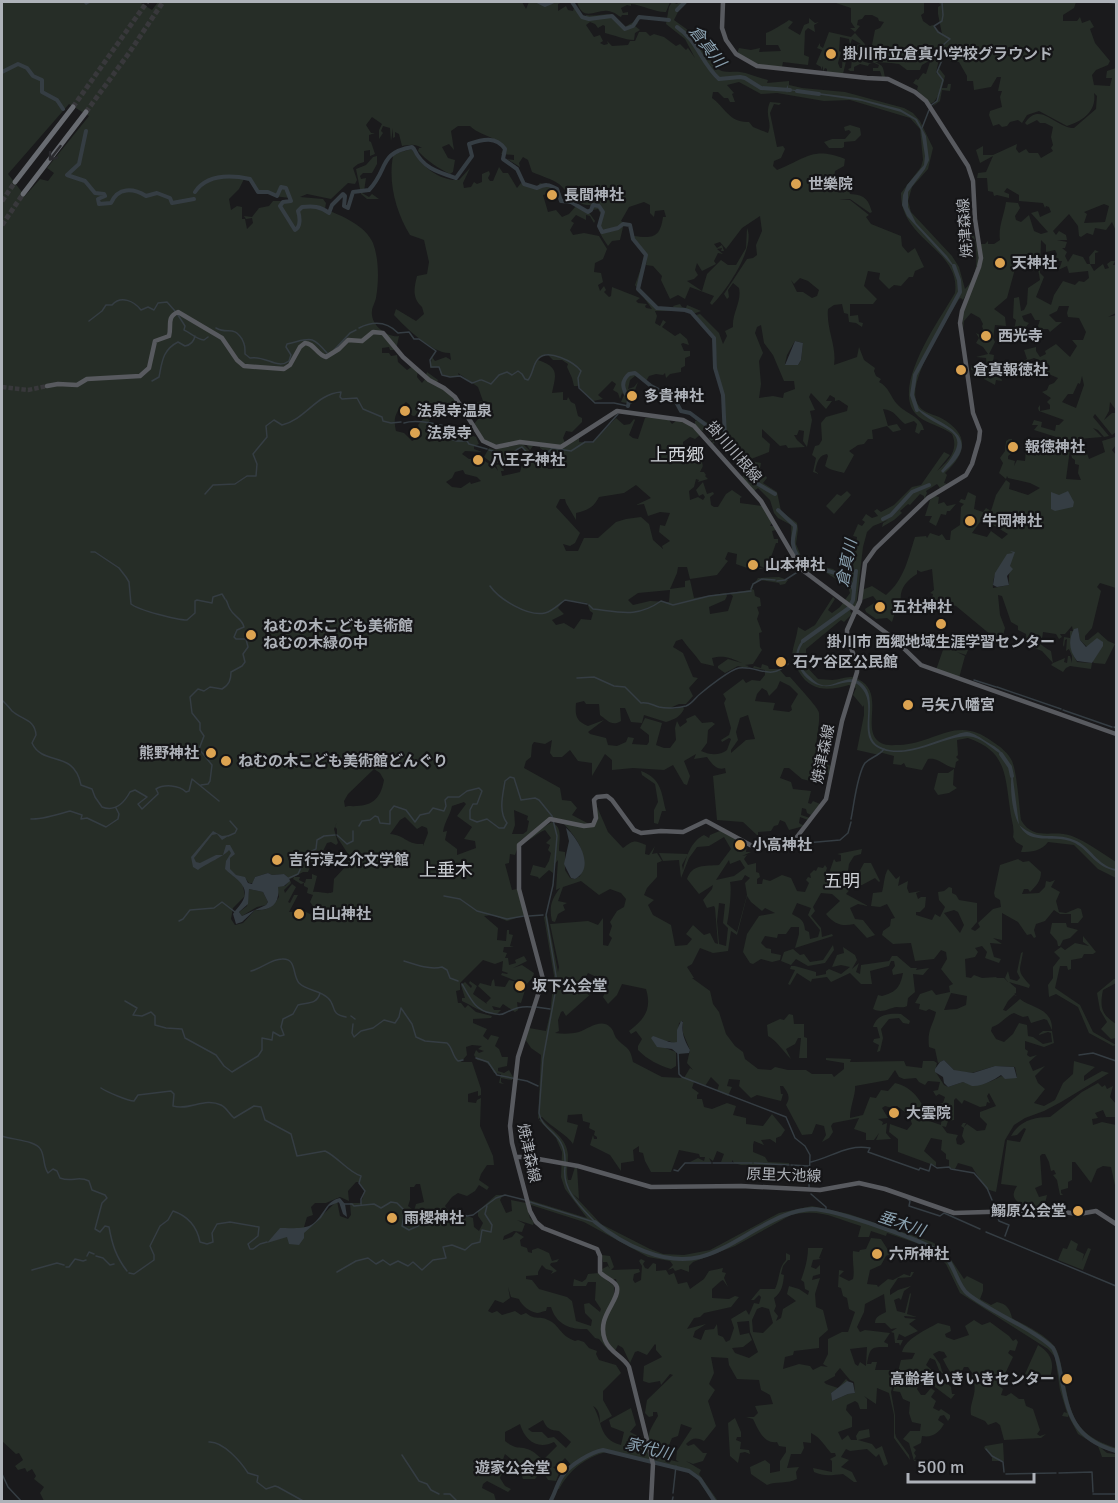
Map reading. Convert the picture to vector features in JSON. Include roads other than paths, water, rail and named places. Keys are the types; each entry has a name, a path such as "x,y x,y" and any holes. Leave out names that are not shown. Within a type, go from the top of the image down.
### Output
{"highway":[{"path":"15,182 73,107"},
{"path":"23,194 86,112"}],"main road":[{"name":"焼津森線","path":"651,1502 653,1461 629,1367 623,1358 609,1347 604,1335 604,1319 617,1293 616,1285 600,1272 600,1256 597,1249 543,1228 533,1218 516,1157 510,1126 515,1079 519,1052 542,986 543,973 526,916 518,876 519,845 553,819 590,826 596,821 594,804 596,798 607,796 634,830 641,834 661,831 683,832 706,821 754,847 791,843 826,799 842,721 856,678 857,663 847,630 855,610 864,567 870,554 928,498 966,475 980,440 980,431 973,413 960,323 981,258 975,219 974,181 968,166 930,107 915,92 888,79 761,66 736,54 726,40 722,28 723,2"},
{"name":"掛川川根線","path":"47,386 77,385 87,379 140,376 149,368 155,341 169,336 170,319 178,312 222,338 240,364 250,367 284,369 290,365 300,347 305,344 310,344 321,356 326,357 348,340 362,341 373,332 383,333 403,357 429,380 444,388 454,397 483,441 496,447 520,442 561,447 614,412 622,411 683,420 694,426 761,501 802,570 893,638 923,667 1116,734"},
{"name":"原里大池線","path":"516,1157 564,1164 651,1187 741,1186 820,1190 859,1183 885,1189 954,1213 1046,1210 1078,1214 1096,1211 1116,1224"}],"waterway":[{"path":"84,2 86,4 90,2"},
{"path":"539,2 545,5 552,2"},
{"path":"572,2 582,17 589,19 612,16 625,29 633,26 639,17 669,20"},
{"name":"倉真川","path":"677,10 685,2"},
{"path":"930,106 937,101 943,80 937,72 945,53 943,45 950,39 938,32 934,26 942,21 942,2"},
{"path":"1106,2 1116,3"},
{"name":"倉真川","path":"677,27 695,45 719,79 740,77 761,88 790,90"},
{"path":"2,72 18,64 27,68 33,76 42,80 42,92 57,100 63,109"},
{"name":"倉真川","path":"797,91 819,94"},
{"path":"922,128 929,110"},
{"path":"86,131 79,164 67,175 85,181 95,193 104,194 105,196 98,199 99,204 111,203 118,194 126,190 136,191 146,196 157,193 170,198 172,203 194,199"},
{"path":"195,192 206,182 220,177 250,179 258,192 268,192 277,196 281,187 286,188 291,201 283,202 280,206 295,230 300,219 298,211 302,207 316,207 329,213 332,205 343,194 345,196 344,206 348,208 353,192 369,190 385,163 394,153 412,147 426,165 456,178 472,156 469,144 484,140 498,142 505,149 503,159 517,169 524,184 537,188 545,185 552,186 557,189 561,201 571,202 588,212 593,205 599,206 603,212 599,226 602,232 618,228 623,224 630,225 633,239 646,255 638,289 657,308 691,312 714,338 715,368 723,395 725,438"},
{"name":"倉真川","path":"917,410 912,395 915,375 960,292 954,266"},
{"path":"89,321 106,305 112,305 119,300 131,302 141,310 148,307 154,310 158,303 167,302 175,311"},
{"path":"178,315 185,326 184,330 204,340 208,337"},
{"path":"359,328 369,324 380,324 398,333 409,332 414,339 419,339 436,351 430,360 431,367 439,367 442,375 460,376 472,383 482,380 491,384 499,375 507,372 512,375 518,371 528,380 535,364 542,356 561,358 581,371 578,378 579,388 595,403 628,406"},
{"path":"216,328 236,332 242,339 245,354 250,358 285,363 289,361 291,355 286,347 287,344 306,340 313,340 327,353"},
{"path":"334,350 350,333 356,330"},
{"path":"152,381 159,377 164,357 169,349 178,342 185,346 189,345 195,336"},
{"path":"628,406 629,400 623,384 629,374 635,373 651,386 674,398 681,411 690,413 726,440"},
{"path":"205,494 213,485 235,484 247,476 256,476 257,464 253,454 267,437 266,426 274,420 282,425 290,422 332,394 341,392 342,399 357,398 363,409 382,417 383,421 401,422"},
{"path":"489,450 501,460 522,447 534,460 541,460 552,448 571,451 585,442 593,442 618,414"},
{"path":"404,423 422,422 444,426 455,430 453,440 467,441 469,444 487,449"},
{"path":"758,484 775,494"},
{"name":"倉真川","path":"883,519 891,515 912,492 929,485"},
{"path":"778,510 795,526 793,544 797,555 803,562 841,576 849,581 854,590"},
{"path":"91,552 95,552 119,568 129,582 131,604 141,609 187,620 195,613 195,601 212,603 213,597 222,594 225,599"},
{"path":"777,581 785,580 799,571"},
{"name":"倉真川","path":"803,641 849,608 853,600 856,571"},
{"path":"751,589 753,584 762,579 775,580"},
{"path":"490,586 522,610 538,614 548,612 565,600 587,604"},
{"path":"589,605 593,609 636,612 661,601 673,605 709,596 751,591"},
{"path":"201,785 208,784 210,781 212,765 199,749 204,736 200,730 200,723 192,713 190,697 198,689 204,691 210,687 222,689 226,686 231,672 245,662 243,654 248,647 246,639 234,637 237,630 244,627 226,600"},
{"path":"577,678 594,677 614,686 625,687 641,703 673,708 688,705 713,683 735,669 746,668 775,672 788,664"},
{"path":"974,680 996,687"},
{"path":"997,687 1061,709"},
{"path":"2,700 12,711 33,726 36,735 32,743 37,750 43,755 65,762 72,767 81,785 92,789 102,807 119,806 130,792 135,790 147,797 138,804 142,809 158,794"},
{"path":"1063,710 1112,727"},
{"path":"851,819 862,768 867,761 884,749"},
{"name":"倉真川","path":"1001,754 1010,767 1012,776"},
{"path":"359,826 362,821 370,820 375,816 378,817 380,823 390,824 390,811 394,806 406,810 415,822 420,815 429,813 433,808 444,811 445,800 448,797 459,797 467,791 479,788 482,791 477,804 473,804 470,810 470,819 477,822 487,819 499,828 504,828 507,823 502,808 502,797 505,781 510,777 514,778 521,800 535,798 539,800 552,816 557,836 553,885 546,915 556,988 543,1059 539,1113 544,1124 562,1144 565,1162"},
{"path":"158,793 156,789 167,786 189,791 192,779 219,801"},
{"path":"31,819 45,818 70,811 82,815 81,819 87,818 106,827 118,819 119,814 116,808"},
{"path":"228,836 235,833 237,829 230,821"},
{"path":"794,844 840,840 848,833 851,822"},
{"path":"337,835 347,844 353,841 353,831"},
{"path":"289,878 298,874 308,853 316,849 317,840 324,836 335,835"},
{"path":"444,896 460,899 477,911 507,919 524,916"},
{"path":"179,921 190,910 214,908 222,902 235,912"},
{"path":"529,916 543,915"},
{"path":"251,971 274,961 287,959 292,964 299,983 325,995 331,1001 335,1012 346,1017"},
{"path":"404,961 428,967 442,967 447,970 450,978 458,981"},
{"path":"462,984 473,1002 485,1011 500,1015 518,1008 532,1007"},
{"path":"125,1001 137,1008 133,1015 142,1016 151,1012 155,1016 155,1025 182,1029 185,1038 216,1055 232,1072 258,1056 262,1050 262,1038 272,1040 273,1032 280,1036 284,1035 281,1027 283,1019 293,1014 298,1005 317,1000 320,993"},
{"path":"536,1007 550,1009"},
{"path":"353,1024 354,1037 384,1020 395,1023 401,1008 412,1024 416,1037 425,1041 447,1043 456,1059 463,1060"},
{"path":"351,1016 355,1019"},
{"path":"678,1052 679,1074 682,1077 786,1117 795,1138 805,1146 810,1155 809,1187"},
{"path":"1079,1055 1093,1053 1116,1061"},
{"path":"476,1058 488,1062 497,1075 527,1081 538,1086"},
{"path":"101,1088 134,1101 138,1095 171,1091 174,1094 173,1106 185,1107 215,1103 223,1106 234,1118 254,1106 261,1107 265,1120 291,1134 297,1156 325,1151 361,1176 359,1183 365,1191 361,1204"},
{"path":"2,1136 29,1142 38,1147 48,1173 53,1169 57,1171 60,1178 85,1179 89,1181 92,1190 105,1195 107,1198 102,1203 95,1229 100,1232 105,1226 109,1227 115,1250 127,1271"},
{"path":"811,1162 847,1149 870,1148 868,1152 919,1170 920,1168 929,1171 931,1164 937,1168 949,1167 974,1173 987,1188 992,1200"},
{"path":"674,1170 678,1171 685,1163 711,1163"},
{"path":"713,1163 733,1163"},
{"path":"734,1163 752,1163"},
{"path":"754,1163 789,1165"},
{"path":"791,1165 809,1166"},
{"path":"565,1167 569,1190 578,1204 595,1222"},
{"path":"811,1194 826,1207 826,1211"},
{"path":"338,1201 354,1206 374,1204 381,1208 391,1202 397,1203 405,1211 402,1226 409,1230 418,1226 427,1217 444,1219 457,1212 467,1216 473,1215 496,1198 505,1195 525,1200"},
{"path":"908,1199 909,1206 940,1216 944,1213 980,1229"},
{"path":"530,1202 594,1222"},
{"path":"337,1272 356,1261 368,1258 376,1264 383,1260 390,1265 398,1261 408,1266 413,1262 422,1270 433,1260 446,1258 443,1247 452,1245 465,1250 472,1244 480,1242 482,1230 491,1232 492,1225 485,1214 487,1206"},
{"name":"垂木川","path":"595,1222 618,1238 644,1251 658,1256 686,1259 707,1255 777,1219 791,1213 812,1209 860,1220 921,1243 945,1256 968,1294 1053,1348 1070,1414 1075,1424 1091,1440 1116,1451"},
{"path":"129,1273 134,1274 154,1260 150,1246 160,1226 168,1220 173,1211 191,1223 200,1242 207,1244 213,1242 212,1233 217,1224 230,1222 259,1227 258,1236 248,1244 250,1249 267,1242"},
{"path":"996,1213 999,1221 1009,1225 1005,1236"},
{"path":"986,1232 1116,1286"},
{"path":"87,1256 89,1252 94,1254"},
{"path":"96,1256 103,1258 110,1265 114,1264"},
{"path":"66,1267 69,1267 75,1259 86,1260"},
{"path":"32,1270 57,1263 64,1265"},
{"path":"209,1442 226,1448 248,1473 258,1476 257,1482 266,1489 275,1486 305,1502"},
{"path":"986,1449 992,1456 1003,1462 1004,1472"},
{"name":"家代川","path":"550,1502 566,1471 587,1456 603,1450 689,1471 700,1479 715,1502"},
{"path":"402,1455 419,1481 427,1484 431,1490 439,1494"},
{"path":"673,1493 676,1466"},
{"path":"1059,1473 1092,1472 1093,1492"},
{"path":"1006,1474 1056,1473"},
{"path":"2,1474 8,1487 22,1502"},
{"path":"444,1494 450,1494 458,1502"},
{"path":"1093,1494 1116,1494"},
{"path":"672,1502 673,1497"}],"tunnel":[{"path":"73,107 147,2"},
{"path":"86,112 163,2"},
{"path":"2,201 15,182"},
{"path":"2,225 23,194"},
{"path":"2,387 28,390 47,386"}],"place":[{"name":"掛川市立倉真小学校グラウンド","path":"831,54"},
{"name":"世樂院","path":"796,184"},
{"name":"長間神社","path":"552,195"},
{"name":"天神社","path":"1000,263"},
{"name":"西光寺","path":"986,336"},
{"name":"倉真報徳社","path":"961,370"},
{"name":"多貴神社","path":"632,396"},
{"name":"法泉寺温泉","path":"405,411"},
{"name":"法泉寺","path":"415,433"},
{"name":"報徳神社","path":"1013,447"},
{"name":"八王子神社","path":"478,460"},
{"name":"牛岡神社","path":"970,521"},
{"name":"山本神社","path":"753,565"},
{"name":"五社神社","path":"880,607"},
{"name":"掛川市 西郷地域生涯学習センター","path":"941,624"},
{"name":"ねむの木こども美術館 ねむの木緑の中","path":"251,635"},
{"name":"石ケ谷区公民館","path":"781,662"},
{"name":"弓矢八幡宮","path":"908,705"},
{"name":"熊野神社","path":"211,753"},
{"name":"ねむの木こども美術館どんぐり","path":"226,761"},
{"name":"小高神社","path":"740,845"},
{"name":"吉行淳之介文学館","path":"277,860"},
{"name":"白山神社","path":"299,914"},
{"name":"坂下公会堂","path":"520,986"},
{"name":"大雲院","path":"894,1113"},
{"name":"鰯原公会堂","path":"1078,1211"},
{"name":"雨櫻神社","path":"392,1218"},
{"name":"六所神社","path":"877,1254"},
{"name":"高齢者いきいきセンター","path":"1067,1379"},
{"name":"遊家公会堂","path":"562,1468"}],"district":[{"name":"上西郷","path":"677,455"},
{"name":"上垂木","path":"446,870"},
{"name":"五明","path":"842,881"}]}
